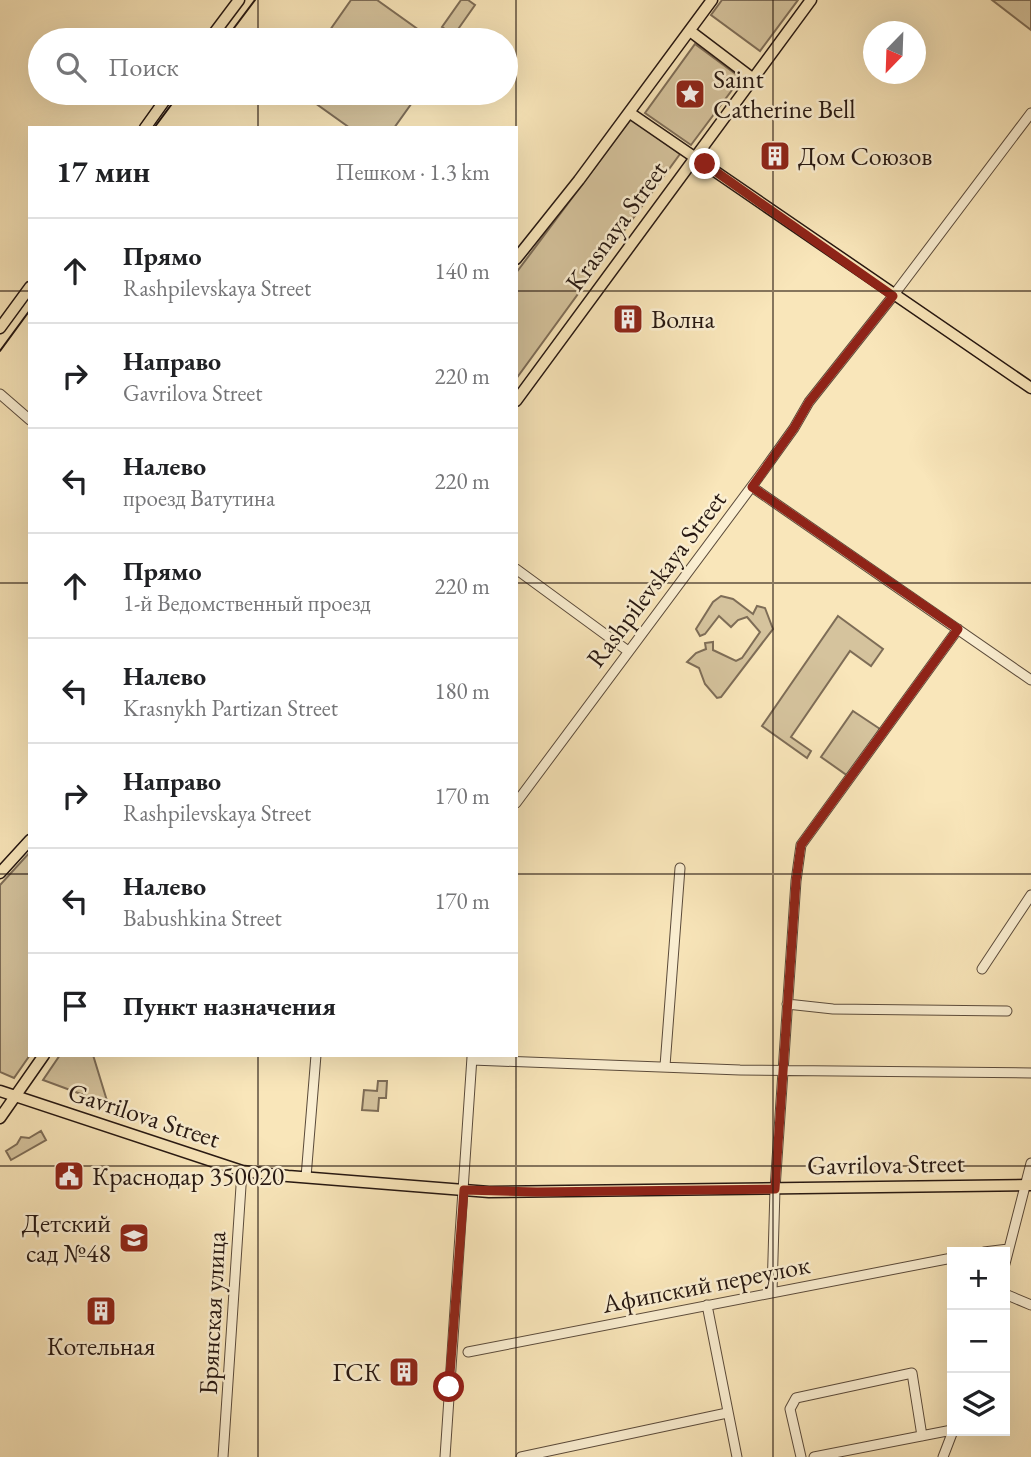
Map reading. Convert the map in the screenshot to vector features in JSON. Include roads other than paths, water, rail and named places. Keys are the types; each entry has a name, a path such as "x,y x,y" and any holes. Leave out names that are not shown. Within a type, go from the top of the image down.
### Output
{"main road":[{"path":"218,28 239,0"},
{"path":"518,256 630,113 712,0"},
{"name":"Krasnaya Street","path":"518,398 811,0"},
{"path":"690,32 752,78"},
{"path":"146,126 161,105"},
{"path":"630,113 893,296 1031,388"},
{"path":"0,328 28,290"},
{"path":"0,873 28,842"},
{"path":"1,1117 43,1057"},
{"name":"Gavrilova Street","path":"0,1091 242,1171 306,1177 464,1190 537,1192 1028,1185"},
{"path":"0,1102 1,1117"}],"street":[{"name":"Rashpilevskaya Street","path":"518,800 752,487 809,402 1031,113"},
{"path":"0,394 28,418"},
{"path":"752,487 1031,680"},
{"path":"518,570 628,651"},
{"path":"772,1292 775,1189 787,1004 801,845 958,629"},
{"path":"664,1066 680,868"},
{"path":"982,969 1031,895"},
{"path":"787,1004 833,1009 1007,1011"},
{"path":"306,1177 316,1057"},
{"path":"445,1457 472,1058 784,1071 1031,1073"},
{"path":"1009,1247 1028,1185 1031,1163"},
{"name":"Брянская улица","path":"223,1457 242,1171"},
{"name":"Афипский переулок","path":"468,1352 947,1259"},
{"path":"1010,1296 1031,1305"},
{"path":"707,1305 737,1457"},
{"path":"800,1457 790,1409 796,1398 912,1373 922,1436"},
{"path":"520,1457 727,1413"},
{"path":"814,1457 947,1431"},
{"path":"943,1457 951,1436"}],"tram line":[{"path":"234,28 255,0"},
{"path":"155,126 171,105"},
{"path":"0,351 28,313"}],"place":[{"name":"Saint Catherine Bell","path":"690,94"},
{"name":"Дом Союзов","path":"775,156"},
{"name":"Волна","path":"628,319"},
{"name":"Краснодар 350020","path":"69,1176"},
{"name":"Детский сад №48","path":"134,1238"},
{"name":"Котельная","path":"101,1311"},
{"name":"ГСК","path":"404,1372"}]}
